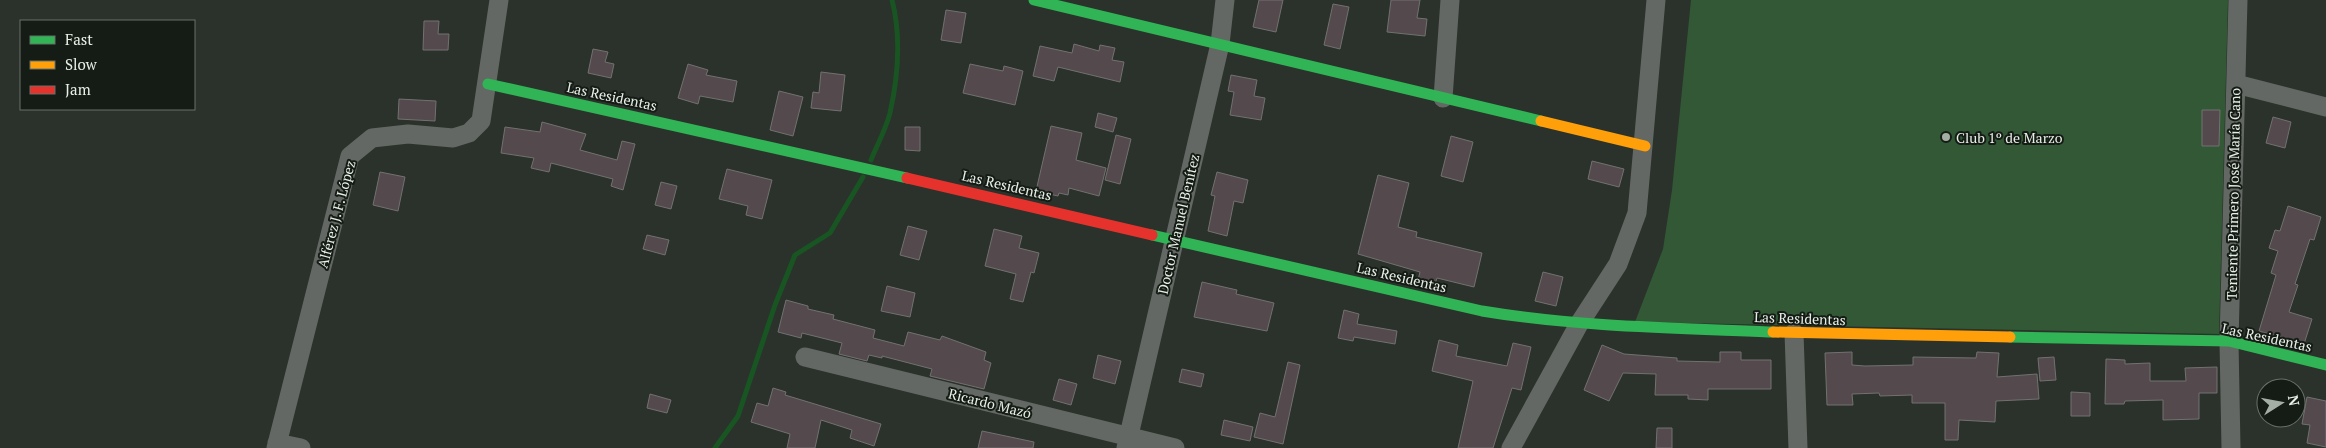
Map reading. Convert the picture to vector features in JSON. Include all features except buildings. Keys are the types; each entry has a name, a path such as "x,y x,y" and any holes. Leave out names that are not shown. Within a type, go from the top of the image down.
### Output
{"street":[{"name":"Alférez J. F. López","path":"277,445 350,156 372,138 408,134 453,138 469,133 481,121 499,0"},
{"path":"1034,0 1645,146"},
{"name":"Doctor Manuel Benítez","path":"1127,443 1220,44 1225,0"},
{"path":"1443,98 1450,0"},
{"path":"1512,448 1579,324 1618,264 1637,213 1645,146 1656,0"},
{"name":"Teniente Primero José María Cano","path":"2231,448 2229,342 2238,0"},
{"name":"Las Residentas","path":"488,84 827,159 1482,311 1531,319 1579,324 1794,333 2229,342 2326,365"},
{"path":"2236,84 2326,107"},
{"path":"1794,333 1798,448"},
{"name":"Ricardo Mazó","path":"805,357 1127,443 1175,448"},
{"path":"277,445 301,448"}],"green space":[{"path":"1691,0 2228,0 2219,334 1635,322 1663,249 1672,190"}],"waterway":[{"path":"871,160 888,119 895,85 897,27 892,0"},
{"path":"715,448 738,416 775,305 795,255 830,233 863,177"}],"traffic: fast":[{"path":"1034,0 1541,121"},
{"path":"488,84 907,178"},
{"path":"1152,235 1482,311 1590,324 1773,332"},
{"path":"2010,337 2229,341 2326,365"}],"traffic: slow":[{"path":"1541,121 1645,146"},
{"path":"1773,332 2010,337"}],"traffic: jam":[{"path":"907,178 1152,235"}],"place":[{"name":"Club 1º de Marzo","path":"1946,137"}]}
